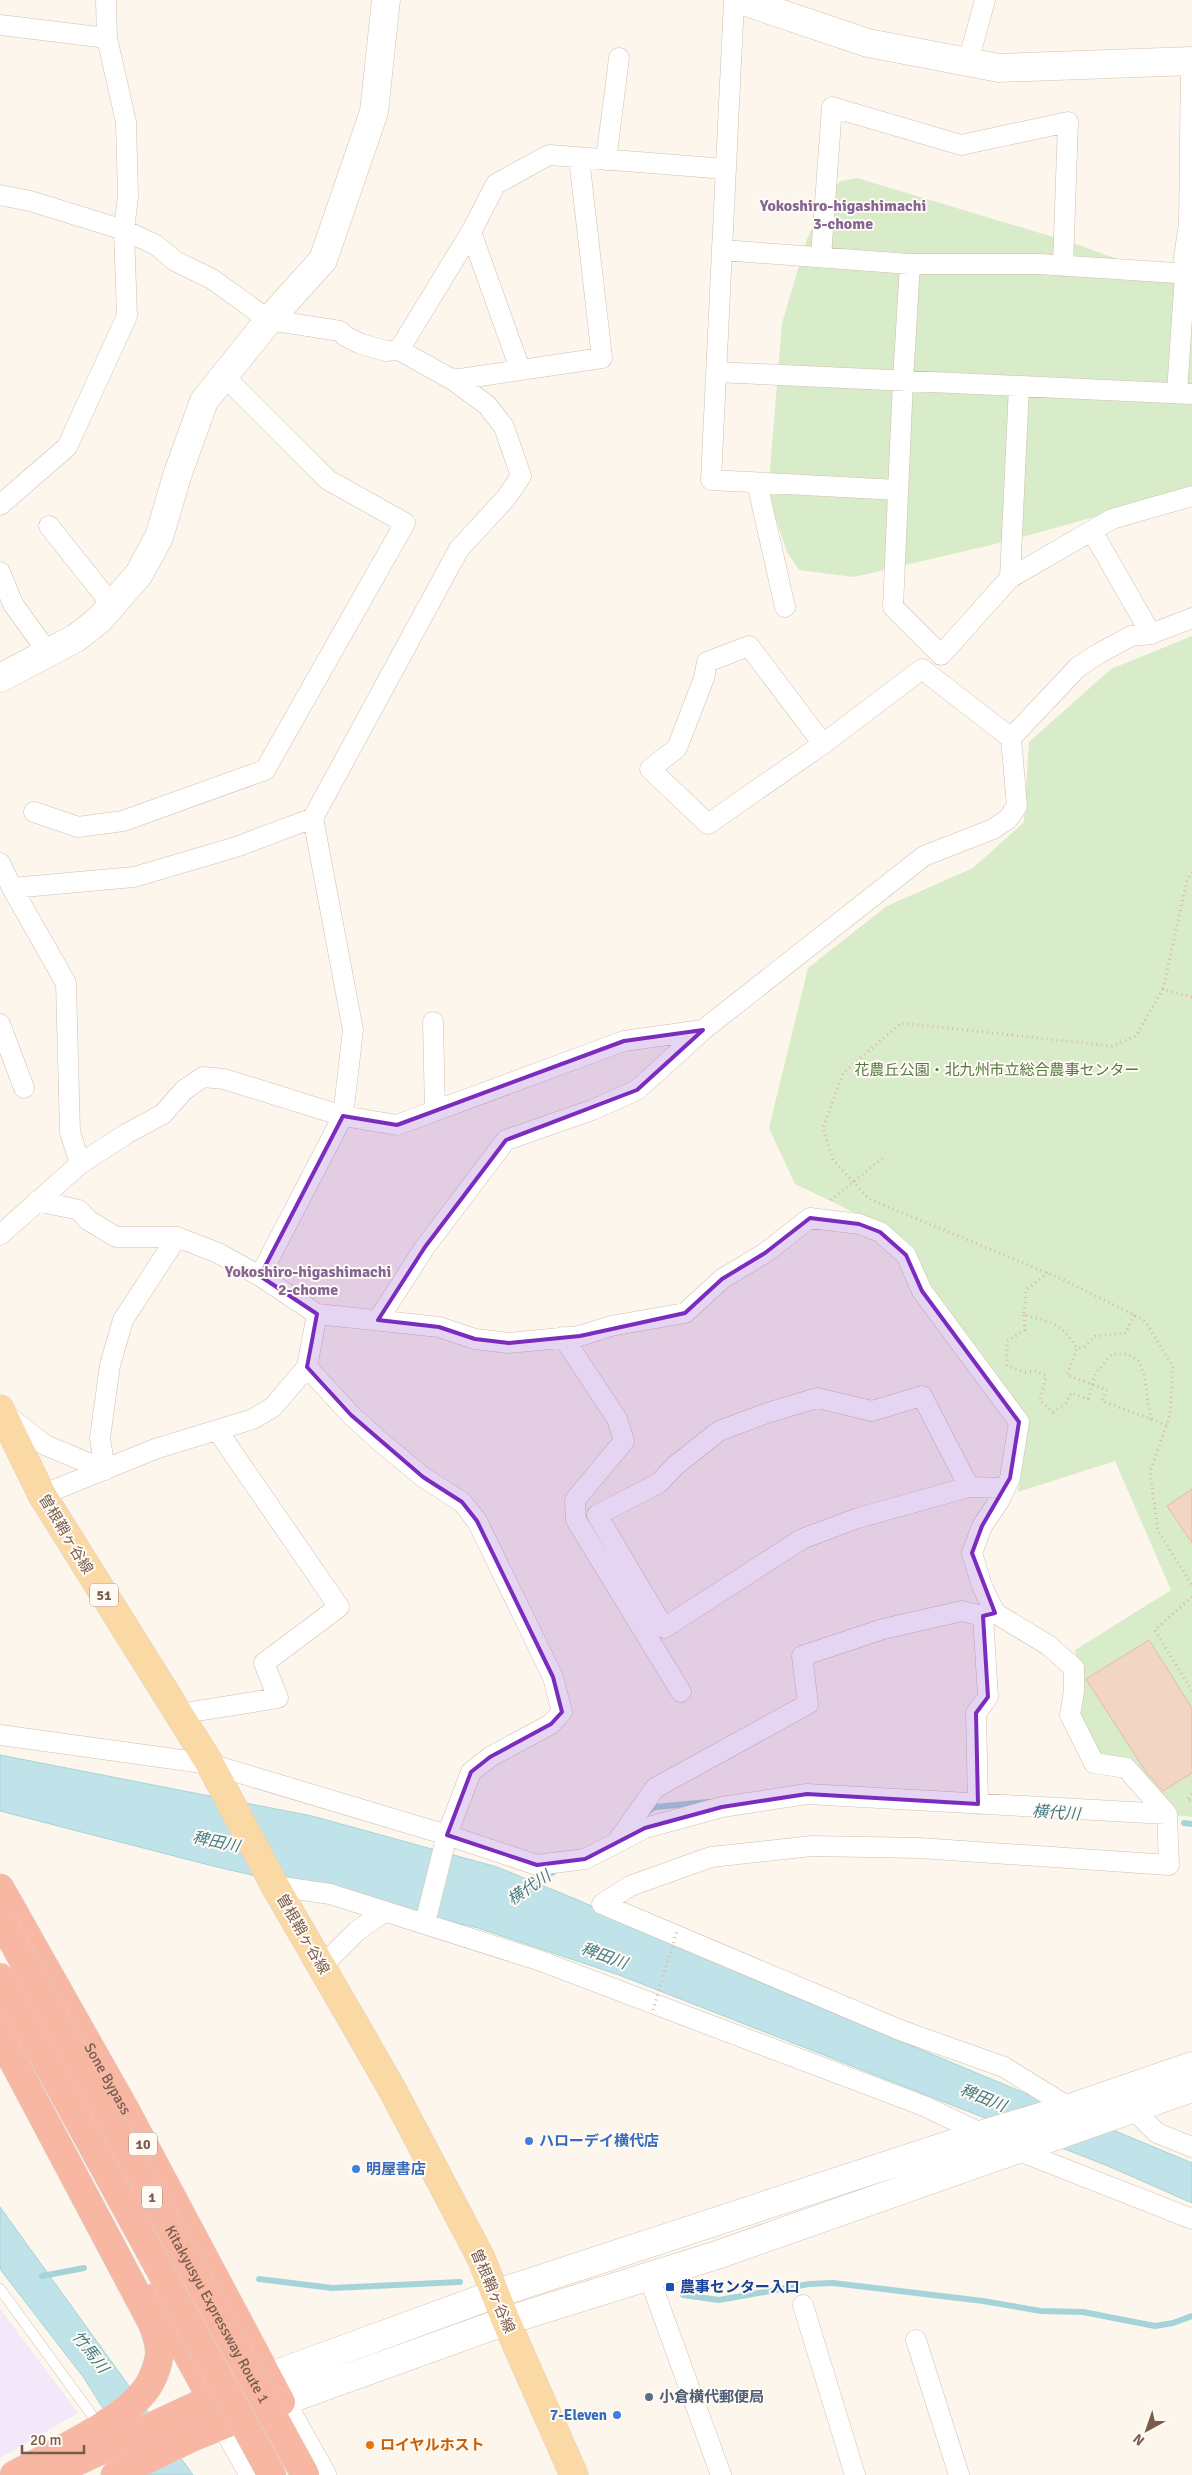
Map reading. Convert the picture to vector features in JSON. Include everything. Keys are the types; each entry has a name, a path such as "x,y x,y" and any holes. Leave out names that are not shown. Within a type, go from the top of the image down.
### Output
{"highway":[{"name":"Sone Bypass","path":"0,1888 130,2120 281,2402"},
{"name":"Sone Bypass","path":"0,1896 98,2125 227,2367 223,2407"},
{"name":"Kitakyusyu Expressway Route 1","path":"0,1918 305,2475"},
{"name":"Kitakyusyu Expressway Route 1","path":"0,1977 272,2475"},
{"path":"0,2010 223,2407"},
{"path":"0,2036 152,2323 159,2343 159,2357 152,2378 142,2395 111,2429 48,2475"},
{"path":"125,2471 174,2436 268,2377"},
{"path":"14,2475 111,2429 174,2436 223,2407 281,2402"}],"main road":[{"name":"曽根鞘ヶ谷線","path":"0,1410 42,1495 213,1770 275,1886 396,2097 480,2258 574,2475"}],"street":[{"path":"0,505 66,447 127,316 124,230 128,196 126,122 107,38 106,0"},
{"path":"0,678 49,654 76,638 99,620 138,574 159,537 178,473 204,401 269,320 323,260 374,112 386,0"},
{"path":"734,0 711,480 898,490"},
{"path":"716,372 1185,393 1189,274 1184,257 1189,224 1192,61 999,68 868,43 740,0"},
{"path":"968,62 985,0"},
{"path":"0,25 107,38"},
{"path":"606,160 619,58"},
{"path":"821,258 832,107 961,145 1068,122 1063,266"},
{"path":"399,350 470,232 496,184 545,157 726,169"},
{"path":"453,380 602,358 579,158"},
{"path":"0,195 30,201 124,230 156,245 175,261 212,278 269,320 340,331 361,344 386,352 399,350 453,380 487,405 504,427 521,476 506,498 459,548 313,818 353,1030 343,1116 260,1276"},
{"path":"470,232 520,369"},
{"path":"722,250 910,264 1063,266 1189,274"},
{"path":"910,264 902,380 893,607 941,655 1010,578 1112,520 1192,496"},
{"path":"34,812 78,827 123,821 265,770 405,523 328,480 224,376"},
{"path":"1010,578 1019,386"},
{"path":"757,483 785,607"},
{"path":"50,526 112,605"},
{"path":"1092,531 1151,634"},
{"path":"0,572 13,604 49,654"},
{"path":"1011,738 1078,667 1131,636 1151,634 1192,618"},
{"path":"378,1320 425,1247 506,1140 592,1110 637,1090 703,1030 924,856 993,829 1008,819 1017,806 1011,738 922,670 823,744 708,824 650,769 677,748 704,678 707,662 749,646 823,744"},
{"path":"12,888 134,877 236,847 313,818"},
{"path":"0,864 66,983 70,1132 80,1164"},
{"path":"433,1022 435,1111"},
{"path":"0,1024 24,1088"},
{"path":"0,1235 37,1200 80,1164 126,1134 163,1114 184,1090 203,1077 224,1079 343,1116 397,1125 624,1041 703,1030"},
{"path":"37,1200 79,1210 88,1220 116,1237 177,1237 218,1253 260,1276 318,1314 439,1327 474,1339 510,1343 580,1336 611,1326 685,1313 722,1279 765,1253 810,1218 859,1224 880,1232 906,1255 922,1291 1019,1422 1010,1478 982,1526 972,1553 989,1614 988,1698 976,1713 978,1804"},
{"path":"104,1470 100,1438 110,1364 123,1320 177,1237"},
{"path":"42,1495 155,1449 253,1419 273,1408 306,1367 318,1314"},
{"path":"564,1338 617,1418 624,1440 575,1500 576,1520 681,1692"},
{"path":"306,1367 351,1415 423,1477 462,1502 477,1522 553,1677 562,1712 552,1724 490,1757 471,1772 446,1840 425,1923"},
{"path":"969,1487 922,1396 872,1411 817,1398 767,1413 719,1432 676,1465 659,1483 597,1515 664,1628 802,1539 858,1518 969,1487 1005,1488"},
{"path":"0,1410 45,1445 104,1470"},
{"path":"178,1714 278,1698 264,1663 339,1607 217,1430"},
{"path":"616,1843 655,1788 808,1704 802,1656 884,1629 962,1611 989,1614 1048,1646 1074,1668 1074,1691 1070,1716 1094,1763 1126,1768 1167,1814 1169,1865 919,1848 812,1846 711,1857 630,1886 602,1904 900,2030 1004,2067 1077,2106"},
{"path":"0,1735 213,1770 537,1866 585,1859 645,1828 722,1807 807,1794 1167,1814"},
{"path":"275,1886 330,1894 538,1960 924,2106 991,2142 1192,2219"},
{"path":"322,1966 357,1931 385,1911"},
{"path":"322,2475 281,2402 506,2321 649,2277 925,2181 991,2142 1077,2106 1192,2066"},
{"path":"268,2377 495,2294 906,2161 1120,2114 1192,2088"},
{"path":"1120,2114 1192,2148"},
{"path":"649,2277 721,2475"},
{"path":"803,2305 855,2475"},
{"path":"242,2328 278,2358 293,2361 313,2360"},
{"path":"916,2340 959,2475"},
{"path":"223,2407 254,2475"}],"lane":[{"path":"0,2289 90,2411 111,2429"}],"path":[{"path":"1192,872 1187,880 1163,989 1136,1036 1112,1046 901,1023 843,1073 823,1128 833,1160 869,1199 1048,1273 1144,1320 1173,1366 1170,1415 1150,1472 1158,1531 1192,1585"},
{"path":"1163,989 1192,997"},
{"path":"810,1218 885,1156"},
{"path":"1048,1273 1026,1290 1025,1330 1007,1341 1007,1366 1025,1372 1036,1370 1046,1376 1040,1401 1053,1412 1066,1403 1071,1393 1088,1399 1095,1374 1112,1354 1126,1354 1138,1360 1144,1374 1151,1420"},
{"path":"1024,1315 1047,1321 1065,1330 1077,1348"},
{"path":"1077,1348 1084,1347 1095,1336 1126,1333 1134,1315"},
{"path":"1077,1348 1067,1375 1107,1390 1102,1400 1167,1425"},
{"path":"1192,1597 1155,1630 1192,1691"},
{"path":"1192,1794 1187,1800 1192,1801"},
{"path":"653,2010 677,1931"}],"highlighted area":[{"path":"703,1030 637,1090 506,1140 425,1247 378,1320 439,1327 475,1339 509,1343 580,1336 685,1313 722,1279 765,1253 810,1218 859,1224 880,1232 906,1255 922,1291 1019,1422 1010,1478 982,1526 972,1553 995,1613 983,1616 988,1697 976,1713 978,1804 807,1794 722,1807 645,1828 585,1859 537,1865 447,1835 471,1772 490,1757 551,1724 562,1712 553,1677 477,1521 462,1502 423,1477 351,1415 307,1367 317,1314 260,1276 343,1116 397,1125 624,1041"}],"shaded area":[{"path":"0,2309 78,2413 0,2458"}],"green space":[{"path":"857,178 1073,243 1192,286 1192,490 1008,541 854,577 799,570 787,552 768,495 782,323 807,239 829,191 841,181"},
{"name":"花農丘公園・北九州市立総合農事センター","path":"1192,636 1192,1817 1174,1815 1100,1759 1076,1716 1080,1695 1075,1650 1171,1590 1115,1461 1018,1492 1027,1426 876,1223 795,1184 769,1128 808,968 887,906 973,868 1024,822 1029,742 1111,669"}],"water":[{"name":"稗田川","path":"0,1755 312,1816 497,1867 578,1900 771,1987 1192,2163 1192,2203 1108,2166 619,1975 478,1928 213,1866 0,1811"},
{"name":"竹馬川","path":"0,2207 193,2475 145,2475 84,2378 0,2269"}],"building":[{"path":"1192,1489 1192,1543 1167,1506"},
{"path":"1149,1640 1192,1708 1192,1773 1163,1791 1146,1772 1086,1679"}],"waterway":[{"name":"横代川","path":"647,1812 655,1807 708,1802"},
{"name":"横代川","path":"1184,1823 1192,1824"},
{"name":"横代川","path":"528,1888 555,1871"},
{"path":"42,2276 84,2268"},
{"path":"259,2279 332,2288 460,2282"},
{"path":"683,2295 719,2300 809,2284 833,2283 983,2301 1041,2311 1083,2312 1155,2326 1173,2323 1192,2316"}],"place":[{"name":"ハローデイ横代店","path":"529,2141"},
{"name":"明屋書店","path":"356,2169"},
{"name":"農事センター入口","path":"670,2287"},
{"name":"小倉横代郵便局","path":"649,2397"},
{"name":"7-Eleven","path":"617,2415"},
{"name":"ロイヤルホスト","path":"370,2445"}],"district":[{"name":"Yokoshiro-higashimachi 3-chome","path":"843,215"},
{"name":"Yokoshiro-higashimachi 2-chome","path":"308,1281"}]}
